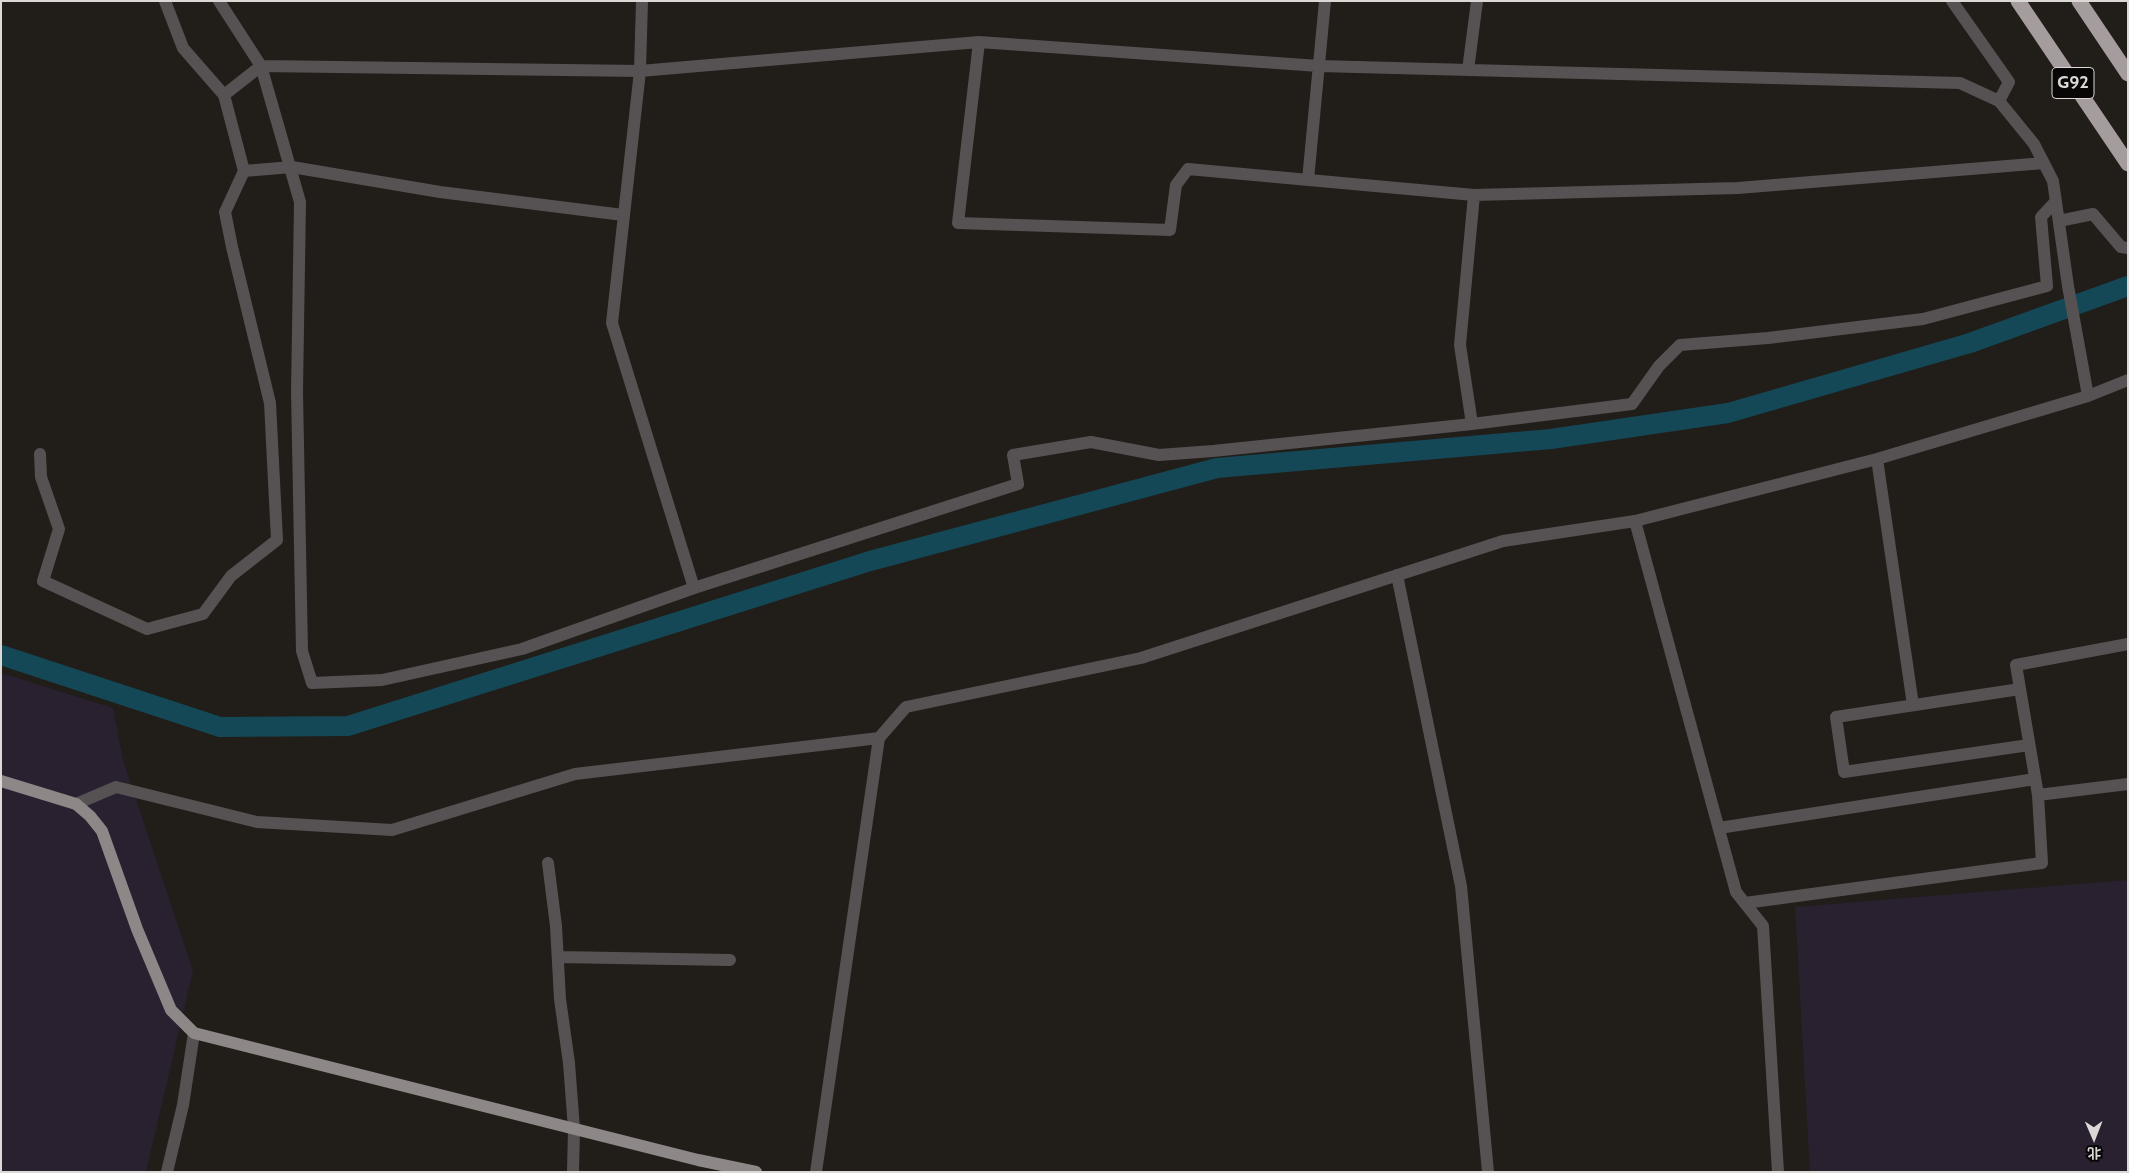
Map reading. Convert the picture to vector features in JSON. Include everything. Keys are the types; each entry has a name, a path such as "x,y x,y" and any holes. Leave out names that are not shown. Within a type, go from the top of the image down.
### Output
{"highway":[{"name":"G92","path":"2018,1 2128,164"},
{"name":"G92","path":"2079,1 2128,74"}],"main road":[{"path":"1,781 76,804 90,816 102,831 137,929 170,1010 194,1033 698,1160 756,1172"}],"street":[{"path":"40,454 41,477 59,529 43,581 147,629 204,614 230,576 277,540 270,403 225,212 244,171 224,95 183,48 165,1"},
{"path":"219,1 261,66 292,167 300,202 297,392 302,650 312,683 382,680 522,649 694,588 1018,484 1013,455 1090,442 1159,454 1472,424 1632,404 1660,366 1680,345 1768,338 1923,319 2048,286 2041,217 2056,201"},
{"path":"642,1 640,71 612,323 694,588"},
{"path":"1308,180 1325,1"},
{"path":"1468,70 1477,1"},
{"path":"1952,1 2009,82 1999,101"},
{"path":"224,95 238,82 261,66 640,71 979,42 1320,66 1960,83 1999,101 2034,144 2053,181 2068,286 2088,396"},
{"path":"979,42 958,223 1170,230 1176,185 1188,169 1474,196 1738,188 2044,163"},
{"path":"244,171 292,167 440,192 624,216"},
{"path":"1472,424 1460,345 1474,196"},
{"path":"2059,221 2093,214 2120,247 2128,248"},
{"path":"816,1172 879,738 906,707 1141,658 1503,542 1635,521 1877,459 2088,396 2128,380"},
{"path":"1877,459 1913,705"},
{"path":"1635,521 1736,892 1763,926 1778,1172"},
{"path":"1397,575 1461,886 1488,1172"},
{"path":"1745,903 2042,863 2038,795 2016,665 2128,644"},
{"path":"2020,689 1836,717 1844,772 2029,745"},
{"path":"76,804 116,787 257,822 392,830 575,774 879,738"},
{"path":"1719,828 2035,779"},
{"path":"2038,795 2128,784"},
{"path":"548,863 558,957 560,999 569,1063 574,1129 574,1172"},
{"path":"558,957 730,960"},
{"path":"167,1172 183,1105 194,1033"}],"shaded area":[{"path":"1,673 113,708 123,760 193,971 146,1172 1,1172"},
{"path":"2128,880 2128,1172 1810,1172 1795,907"}],"waterway":[{"path":"1,655 220,727 348,726 870,561 1217,468 1551,439 1728,413 1970,343 2128,286"}]}
